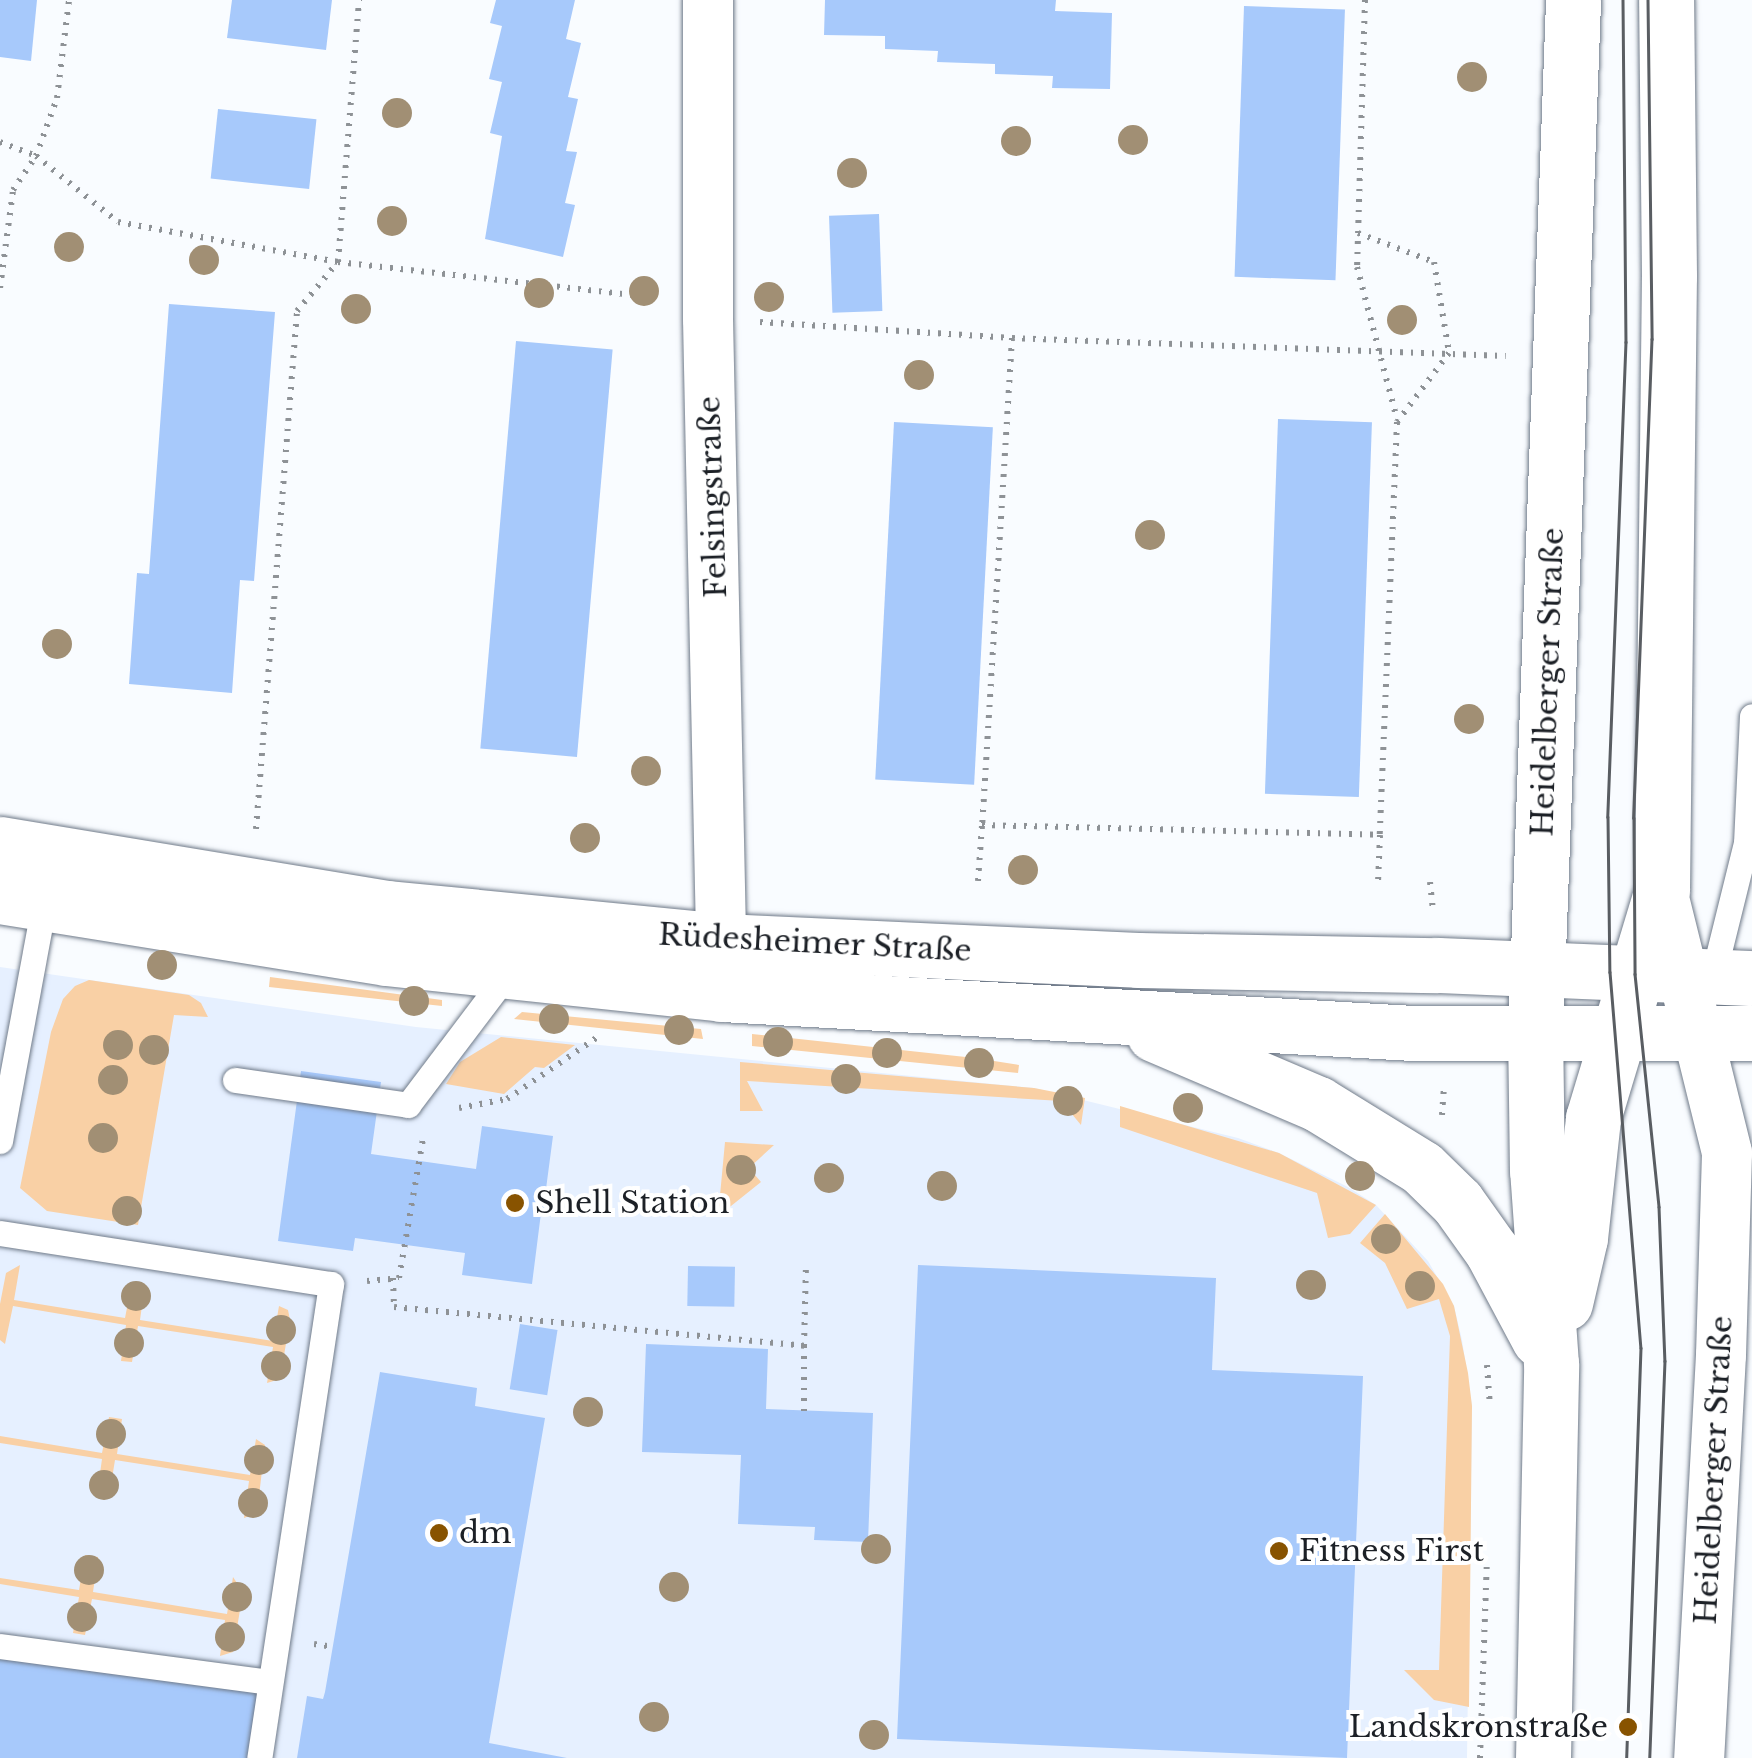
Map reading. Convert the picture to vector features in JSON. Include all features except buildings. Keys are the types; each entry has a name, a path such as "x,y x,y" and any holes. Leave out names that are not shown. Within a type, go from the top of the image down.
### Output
{"main road":[{"name":"Heidelberger Straße","path":"1543,1758 1551,1364 1537,1171 1536,969 1573,0"},
{"name":"Heidelberger Straße","path":"1551,1364 1580,1238 1592,1118 1617,1033 1696,976 1662,890 1669,276 1666,0"},
{"name":"Rüdesheimer Straße","path":"0,844 722,967 1120,1019 1413,1033 1617,1033"},
{"name":"Rüdesheimer Straße","path":"22,900 244,937 508,973 1138,960 1696,976"},
{"path":"1120,1019 1318,1104 1422,1168 1457,1202 1492,1251 1551,1364"},
{"path":"1617,1033 1752,1033"}],"street":[{"name":"Felsingstraße","path":"708,0 708,319 722,967"},
{"name":"Heidelberger Straße","path":"1696,976 1698,1033 1727,1154 1699,1758"}],"lane":[{"path":"1696,976 1746,843 1752,716"},
{"path":"0,1141 22,900"},
{"path":"235,1080 408,1105 508,973"},
{"path":"0,1234 331,1284 260,1758"},
{"path":"0,1646 270,1682"}],"path":[{"path":"0,288 13,190 36,156 57,98 69,0"},
{"path":"256,828 297,311 338,262 359,0"},
{"path":"1366,0 1356,267 1397,422 1378,883"},
{"path":"0,142 36,156 118,222 338,262 674,300 708,319 1012,338 1508,356"},
{"path":"1358,233 1434,262 1449,353 1397,422"},
{"path":"978,882 1012,338"},
{"path":"982,825 1380,835"},
{"path":"443,1111 507,1099 596,1038"},
{"path":"1442,1122 1444,1086"},
{"path":"331,1284 399,1278 424,1132"},
{"path":"804,1411 806,1266"},
{"path":"392,1278 394,1307 804,1346"},
{"path":"1485,1355 1490,1425"},
{"path":"1480,1758 1487,1552"}],"shaded area":[{"path":"0,967 416,1027 1034,1088 1238,1138 1348,1187 1376,1205 1428,1261 1454,1306 1462,1340 1472,1406 1467,1758 0,1758"},
{"path":"270,977 442,1000 442,1006 269,987"},
{"path":"89,980 189,995 201,1003 208,1017 174,1015 138,1225 47,1211 20,1188 51,1032 63,999 75,986"},
{"path":"522,1012 701,1029 703,1039 514,1019"},
{"path":"752,1034 975,1058 1019,1065 1018,1073 752,1046"},
{"path":"501,1037 575,1045 544,1068 535,1067 504,1094 446,1084 460,1062"},
{"path":"740,1062 1034,1088 1085,1098 1081,1125 1061,1101 747,1081 763,1111 740,1111"},
{"path":"1120,1106 1279,1153 1376,1205 1350,1234 1328,1238 1317,1193 1120,1127"},
{"path":"725,1142 774,1145 749,1168 761,1182 726,1210 719,1206"},
{"path":"1385,1214 1443,1284 1454,1306 1468,1373 1472,1406 1469,1707 1434,1700 1404,1670 1439,1670 1450,1336 1439,1299 1407,1309 1385,1263 1360,1243"},
{"path":"20,1265 14,1300 125,1318 132,1282 145,1284 140,1320 273,1341 279,1306 288,1310 290,1320 280,1379 267,1383 273,1347 138,1326 132,1362 121,1361 126,1325 13,1306 5,1344 0,1340 0,1304 6,1273"},
{"path":"109,1417 122,1419 117,1454 250,1475 256,1439 265,1445 257,1513 244,1518 249,1481 115,1460 109,1497 97,1495 102,1459 0,1443 0,1436 102,1453"},
{"path":"85,1555 98,1557 93,1592 227,1614 233,1577 243,1592 233,1652 220,1656 225,1620 92,1599 85,1635 73,1633 79,1597 0,1584 0,1578 79,1590"}],"tram line":[{"path":"1623,0 1626,342 1608,817 1610,972 1641,1348 1627,1758"},
{"path":"1648,0 1652,339 1634,818 1635,974 1659,1207 1665,1361 1650,1758"}],"place":[{"name":"Shell Station","path":"515,1203"},
{"name":"dm","path":"439,1533"},
{"name":"Fitness First","path":"1279,1551"},
{"name":"Landskronstraße","path":"1628,1727"}]}
